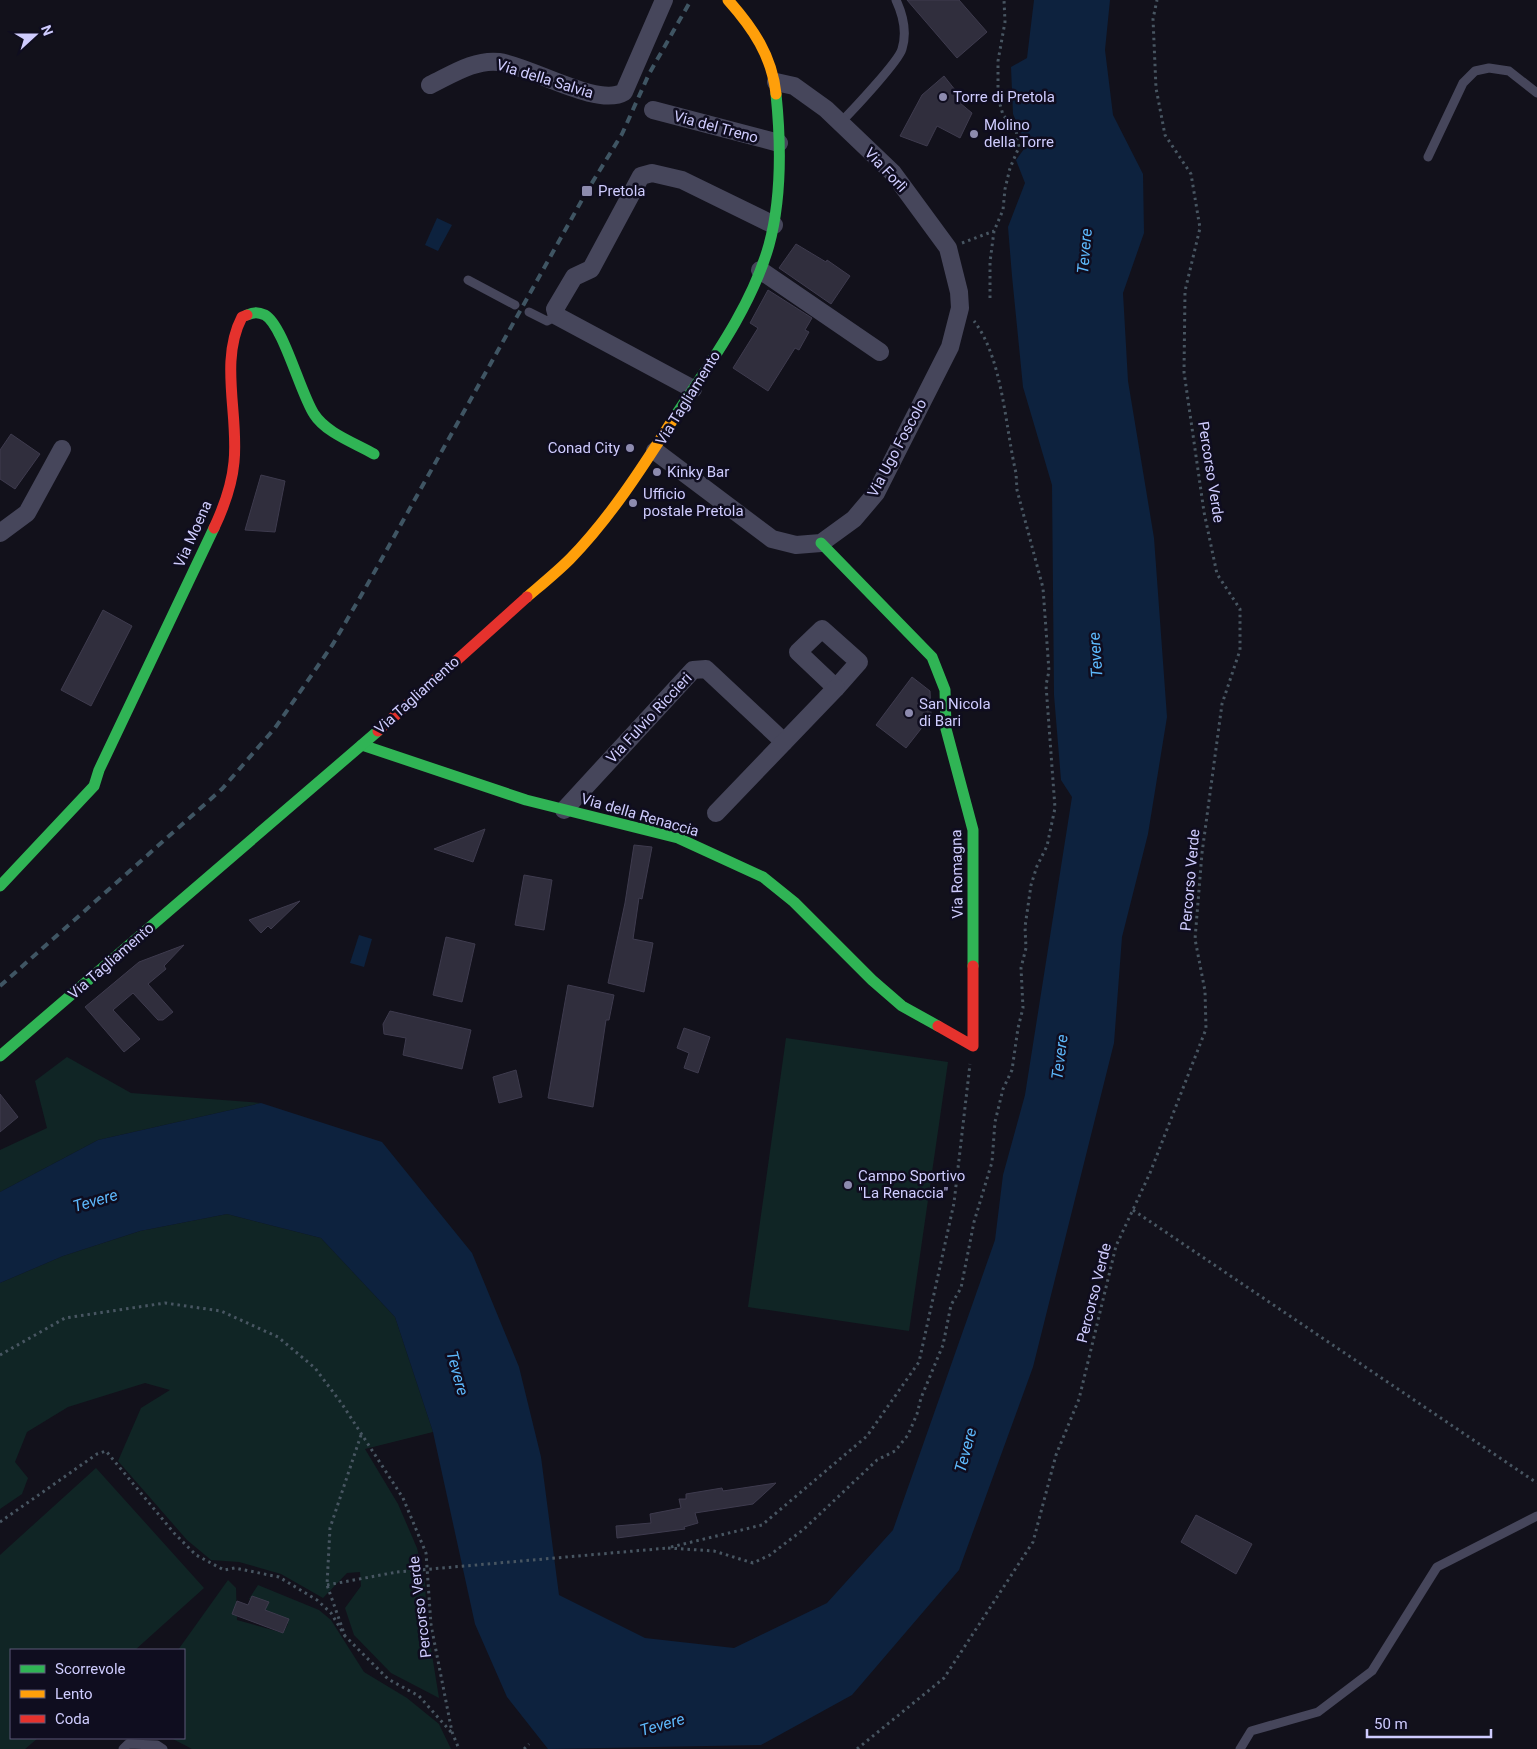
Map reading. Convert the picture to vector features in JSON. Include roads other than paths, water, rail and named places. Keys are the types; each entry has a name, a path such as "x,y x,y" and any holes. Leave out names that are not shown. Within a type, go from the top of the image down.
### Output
{"street":[{"name":"Via della Salvia","path":"430,85 470,65 498,62 599,95 617,96 624,92 664,0"},
{"name":"Via Tagliamento","path":"0,1056 362,745 570,559 601,525 655,451 720,347 760,270 774,225 779,143 776,82 765,50 751,27 728,0"},
{"name":"Via Forlì","path":"776,82 794,86 840,123 893,174 947,248 959,292"},
{"name":"Via del Treno","path":"653,110 779,143"},
{"path":"693,389 558,316 555,309 574,277 591,269 641,176 652,173 682,180 774,225"},
{"path":"760,270 880,352"},
{"name":"Via Ugo Foscolo","path":"821,543 854,519 876,493 950,347 960,308 959,292"},
{"name":"Via Moena","path":"0,886 94,786 99,770 221,513 234,462 231,386 234,332 242,318 255,312 267,316 276,330 314,415 329,429 374,454"},
{"path":"0,533 27,513 62,449"},
{"path":"655,451 772,539 796,545 821,543"},
{"name":"Via Romagna","path":"821,543 932,657 945,690 946,729 973,830 972,1046"},
{"name":"Via Fulvio Riccieri","path":"564,810 693,670 706,669 784,742"},
{"path":"716,813 836,688"},
{"name":"Via della Renaccia","path":"362,745 526,800 678,838 763,877 794,902 872,980 902,1006 972,1046"}],"lane":[{"path":"840,123 902,51 904,31 901,9 896,0"},
{"path":"1428,157 1463,83 1475,71 1489,68 1509,71 1537,94"},
{"path":"468,280 515,305"},
{"path":"529,312 547,322 558,316"},
{"path":"1240,1749 1251,1732 1318,1712 1372,1670 1437,1567 1537,1516"},
{"path":"123,1749 128,1744 157,1748"}],"water":[{"name":"Tevere","path":"1034,0 1110,0 1105,50 1113,115 1143,174 1144,233 1123,293 1128,381 1154,538 1167,717 1148,834 1122,937 1114,1043 1033,1367 959,1570 852,1695 761,1745 548,1749 507,1697 475,1624 433,1432 395,1317 321,1238 227,1214 140,1231 63,1256 0,1283 0,1192 98,1140 261,1103 382,1142 472,1253 519,1367 541,1457 559,1595 645,1638 734,1648 827,1603 893,1530 995,1240 1003,1175 1025,1095 1072,797 1061,780 1054,695 1052,485 1023,387 1008,227 1025,183 1016,160 1024,149 1020,130 1013,114 1011,67 1027,58"},
{"path":"437,218 452,225 438,251 425,245"},
{"path":"359,935 372,939 364,967 350,963"}],"railway":[{"path":"0,986 222,789 275,728 333,644 366,587 587,191 622,134 649,74 691,0"}],"place":[{"name":"Torre di Pretola","path":"943,97"},
{"name":"Molino della Torre","path":"974,134"},
{"name":"Pretola","path":"587,191"},
{"name":"Conad City","path":"630,448"},
{"name":"Kinky Bar","path":"657,472"},
{"name":"Ufficio postale Pretola","path":"633,503"},
{"name":"San Nicola di Bari","path":"909,713"},
{"name":"Campo Sportivo \"La Renaccia\"","path":"848,1185"}]}
